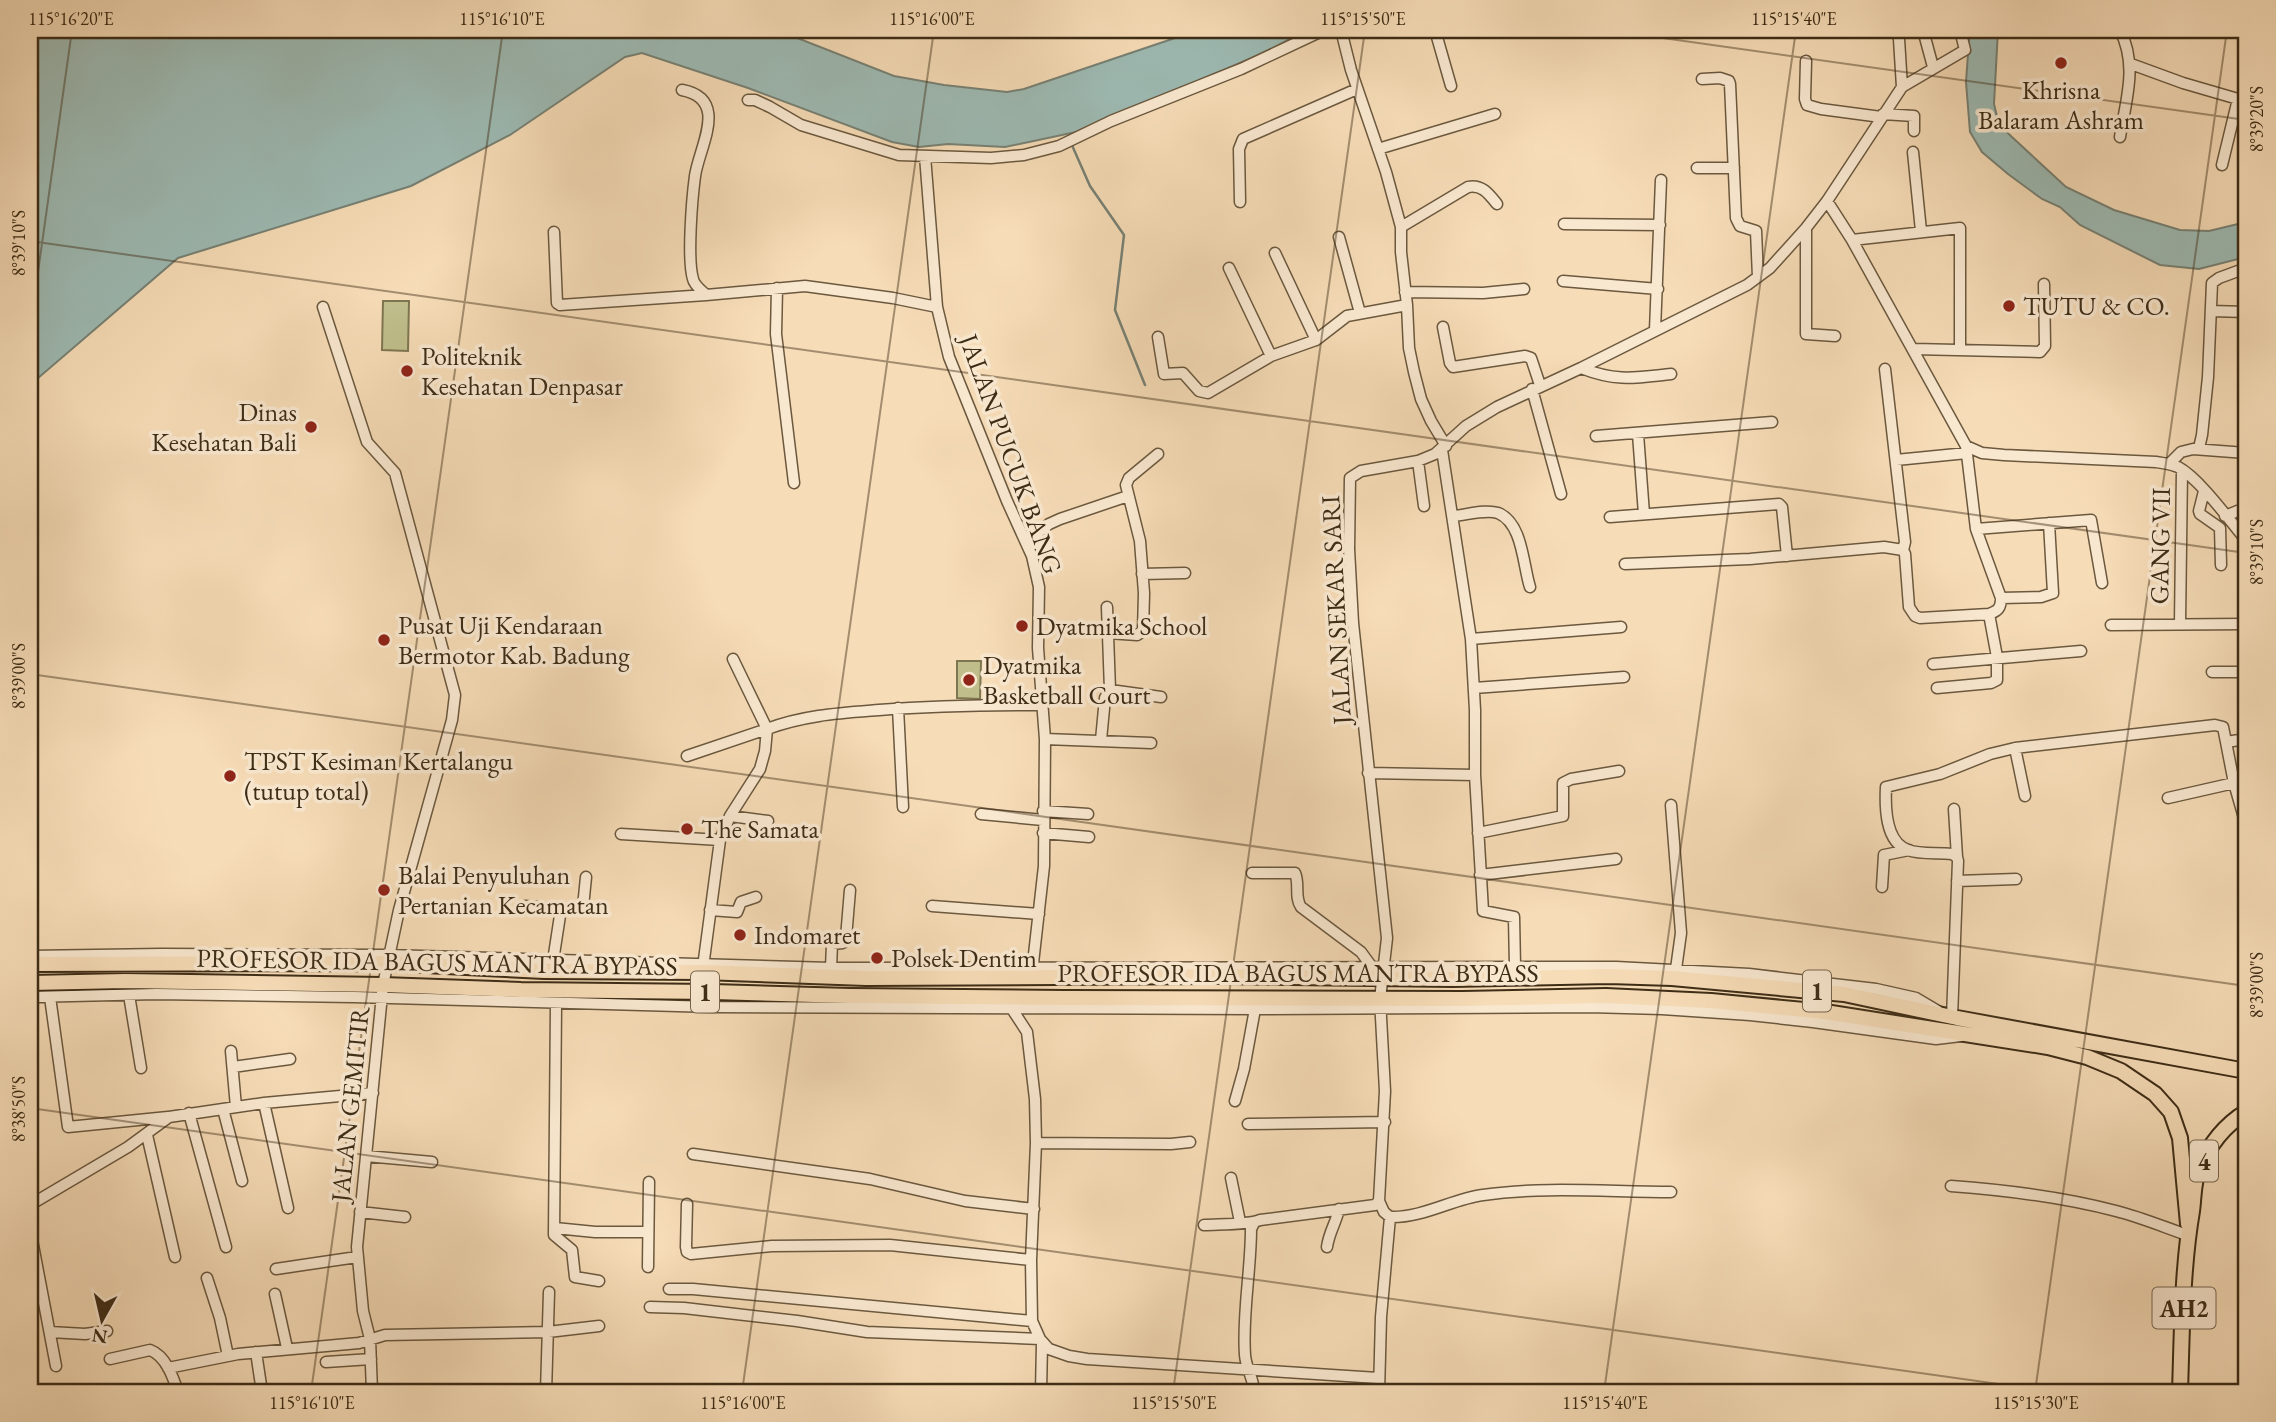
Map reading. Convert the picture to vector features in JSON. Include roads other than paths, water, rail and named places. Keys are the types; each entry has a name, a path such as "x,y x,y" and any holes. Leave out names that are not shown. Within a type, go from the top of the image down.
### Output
{"highway":[{"name":"PROFESOR IDA BAGUS MANTRA BYPASS","path":"30,964 387,959 544,971 703,967 845,978 1032,972 1379,970 1453,979 1609,976 1672,978 1843,994 2246,1071"},
{"path":"919,977 922,997"},
{"name":"PROFESOR IDA BAGUS MANTRA BYPASS","path":"30,983 125,981 382,991 713,992 1129,1004 1381,1004 1606,996 1653,997 1825,1013 2048,1047 2122,1071 2155,1094 2171,1112 2179,1138 2188,1230"},
{"path":"713,992 713,1007"},
{"path":"1947,1015 1965,1034"},
{"name":"4","path":"2188,1230 2199,1169 2227,1125 2246,1112"},
{"name":"AH2","path":"2180,1392 2188,1230"}],"street":[{"path":"748,100 770,107 801,125 899,155 1014,156 1059,146 1076,136 1224,76 1324,30"},
{"path":"1341,30 1401,228 1409,348 1421,399 1444,448 1471,639 1475,775 1484,913 1514,917 1515,967"},
{"path":"1435,30 1451,86"},
{"path":"1856,31 1867,30"},
{"path":"1896,30 1902,87 1962,52 1965,48 1960,30"},
{"path":"1923,30 1933,67"},
{"path":"2120,30 2131,64 2120,137"},
{"path":"1806,61 1807,105 1821,109 1914,116 1914,131"},
{"path":"2131,64 2242,100 2222,165"},
{"path":"1702,79 1720,78 1729,81 1736,218 1740,226 1756,231 1758,277"},
{"name":"JALAN SEKAR SARI","path":"1380,1200 1384,1122 1379,970 1387,938 1353,623 1349,549 1350,478 1361,471 1418,461 1444,448 1480,416 1734,293 1758,277 1770,268 1807,228 1828,201 1902,87"},
{"path":"1240,202 1239,149 1243,139 1357,89"},
{"path":"682,90 699,95 703,100 709,125 695,174 691,255 693,282 706,295"},
{"path":"1378,149 1495,114"},
{"path":"1913,152 1921,231"},
{"name":"JALAN PUCUK BANG","path":"925,156 937,307 949,357 1038,576 1038,648 1045,739 1044,866 1032,972"},
{"path":"1697,167 1734,168"},
{"path":"1655,330 1661,180"},
{"path":"1401,228 1468,187 1474,186 1486,191 1497,204"},
{"path":"1828,201 1913,349 1966,449 1976,528 2001,598 1999,609 1989,614 1920,618 1909,607 1903,550 1905,542 1885,369"},
{"path":"1564,224 1660,225"},
{"path":"1807,228 1806,334 1835,336"},
{"path":"1852,240 1960,228 1960,349"},
{"path":"554,232 559,304 805,286 937,307"},
{"path":"1339,237 1360,313"},
{"path":"1275,253 1315,340"},
{"path":"1229,268 1271,356"},
{"path":"2199,448 2208,377 2212,283 2246,268"},
{"path":"1563,281 1658,289"},
{"path":"1913,349 2040,352 2045,346 2044,284"},
{"path":"777,288 776,334 794,483"},
{"path":"1405,292 1483,293 1524,289"},
{"path":"1158,338 1164,374 1183,373 1204,394 1271,356 1315,340 1347,316 1407,305"},
{"name":"JALAN GEMITIR","path":"323,307 368,442 395,473 455,695 452,720 399,910 382,991 357,1257 363,1311 361,1339 370,1359 372,1392"},
{"path":"2211,311 2246,312"},
{"path":"1443,327 1453,367 1525,356 1531,358 1561,494"},
{"path":"1581,368 1603,377 1620,379 1671,374"},
{"path":"1596,436 1772,422"},
{"path":"1638,433 1644,514"},
{"path":"2169,464 2181,452 2199,448 2246,453"},
{"path":"1896,460 1966,449 2004,455 2169,464 2182,470 2204,491 2246,540"},
{"path":"1108,633 1137,635 1143,631 1140,541 1126,485 1129,478 1158,454"},
{"path":"1418,461 1424,506"},
{"name":"GANG VII","path":"2180,623 2182,470"},
{"path":"2204,491 2199,511 2220,528 2221,565"},
{"path":"1026,542 1060,519 1128,496"},
{"path":"1609,517 1779,504 1782,507 1787,556"},
{"path":"2225,516 2246,510"},
{"path":"1454,516 1488,512 1498,513 1506,520 1517,534 1530,587"},
{"path":"1976,528 2091,520 2102,583"},
{"path":"2001,598 2048,596 2053,593 2049,523"},
{"path":"1625,564 1787,556 1884,547 1903,550"},
{"path":"1142,574 1185,573"},
{"path":"1101,740 1105,698 1110,690 1107,607"},
{"path":"1937,688 1991,683 1997,680 1997,657 1989,614"},
{"path":"2111,625 2246,624"},
{"path":"1471,639 1621,627"},
{"path":"1933,664 2081,651"},
{"path":"703,967 720,840 730,816 760,769 765,751 767,729 733,659"},
{"path":"2212,672 2246,672"},
{"path":"1474,688 1624,677"},
{"path":"1110,690 1161,697"},
{"path":"687,756 790,720 835,713 898,708 1042,705"},
{"path":"898,708 903,807"},
{"path":"1909,850 1900,845 1889,831 1886,787 1940,774 1990,754 2015,748 2207,725 2221,726 2246,825"},
{"path":"1045,739 1151,743"},
{"path":"2227,742 2246,739"},
{"path":"2015,748 2025,796"},
{"path":"1478,833 1563,816 1563,783 1571,779 1619,771"},
{"path":"1368,773 1475,775"},
{"path":"2168,798 2234,783"},
{"path":"1671,805 1681,933 1676,969"},
{"path":"1252,873 1295,873 1298,883 1297,899 1301,907 1361,952 1379,970 1616,967 1767,975 1892,992 1925,1002 1947,1015 1957,881 1954,808"},
{"path":"981,814 1088,814"},
{"path":"730,816 768,821"},
{"path":"1043,833 1089,837"},
{"path":"621,834 720,840"},
{"path":"1882,887 1884,856 1909,850 1957,857"},
{"path":"1480,875 1616,859"},
{"path":"525,906 561,909 583,907 586,877"},
{"path":"1957,881 2016,879"},
{"path":"831,968 832,944 843,943 846,938 850,890"},
{"path":"710,910 737,912 741,902 756,897"},
{"path":"932,906 1039,914"},
{"path":"554,961 561,909"},
{"path":"30,957 161,954 1032,972"},
{"path":"30,997 382,991 556,1004 713,1007 1012,1009 1129,1004 1255,1009 1381,1004"},
{"path":"129,995 141,1069"},
{"path":"50,997 67,1126 71,1128 373,1093"},
{"path":"556,1004 554,1235 572,1250 575,1277 599,1281"},
{"path":"1012,1009 1027,1032 1035,1099 1037,1143 1031,1260 1032,1321 1041,1341 1041,1392"},
{"path":"1235,1101 1255,1009"},
{"path":"231,1051 236,1107"},
{"path":"233,1067 290,1059"},
{"path":"264,1104 288,1208"},
{"path":"223,1109 242,1181"},
{"path":"189,1113 226,1247"},
{"path":"30,1205 147,1135 169,1117"},
{"path":"131,1121 136,1141"},
{"path":"1248,1124 1384,1122"},
{"path":"147,1135 175,1256"},
{"path":"1037,1143 1190,1142"},
{"path":"693,1154 870,1180 965,1201 1034,1209"},
{"path":"366,1156 432,1162"},
{"path":"1231,1178 1240,1222"},
{"path":"648,1268 649,1182"},
{"path":"1951,1186 2054,1198 2188,1230"},
{"path":"1204,1226 1254,1223 1375,1205 1380,1200 1384,1212 1390,1217 1410,1216 1480,1195 1519,1191 1671,1192"},
{"path":"687,1204 686,1247 691,1254 772,1246 890,1245 1031,1260"},
{"path":"1327,1247 1329,1232 1336,1223 1339,1209"},
{"path":"360,1212 405,1217"},
{"path":"1379,1392 1390,1217"},
{"path":"1254,1223 1251,1229 1245,1341 1246,1364 1253,1380 1254,1392"},
{"path":"555,1228 595,1232 647,1232"},
{"path":"30,1241 33,1245 56,1366"},
{"path":"276,1269 357,1257"},
{"path":"207,1278 220,1318 228,1356"},
{"path":"669,1289 706,1290 1032,1321"},
{"path":"546,1392 549,1292"},
{"path":"275,1294 287,1348"},
{"path":"650,1307 784,1319 867,1332 1041,1341 1057,1352 1087,1359 1378,1378"},
{"path":"168,1368 228,1356 384,1335 548,1332 599,1326"},
{"path":"50,1332 85,1334 107,1331"},
{"path":"110,1359 152,1350 168,1368 178,1392"},
{"path":"256,1352 262,1392"},
{"path":"326,1362 370,1359"}],"water":[{"path":"30,30 777,30 894,76 1007,92 1024,89 1192,30 1307,30 1259,55 1076,132 1005,147 948,144 919,147 892,142 748,88 642,53 625,57 510,135 411,186 178,258 37,379 30,382"},
{"path":"1967,30 1998,30 1994,104 1999,125 2066,187 2114,210 2180,230 2209,231 2246,222 2246,257 2199,269 2160,265 2080,225 2060,207 2042,199 2008,174 1982,152 1970,132 1966,82 1969,40"}],"waterway":[{"path":"1071,143 1090,186 1124,235 1115,310 1145,385"}],"place":[{"name":"Khrisna Balaram Ashram","path":"2061,63"},
{"name":"TUTU & CO.","path":"2009,306"},
{"name":"Politeknik Kesehatan Denpasar","path":"407,371"},
{"name":"Dinas Kesehatan Bali","path":"311,427"},
{"name":"Dyatmika School","path":"1022,626"},
{"name":"Pusat Uji Kendaraan Bermotor Kab. Badung","path":"384,640"},
{"name":"Dyatmika Basketball Court","path":"969,680"},
{"name":"TPST Kesiman Kertalangu (tutup total)","path":"230,776"},
{"name":"The Samata","path":"687,829"},
{"name":"Balai Penyuluhan Pertanian Kecamatan","path":"384,890"},
{"name":"Indomaret","path":"740,935"},
{"name":"Polsek Dentim","path":"877,958"}]}
